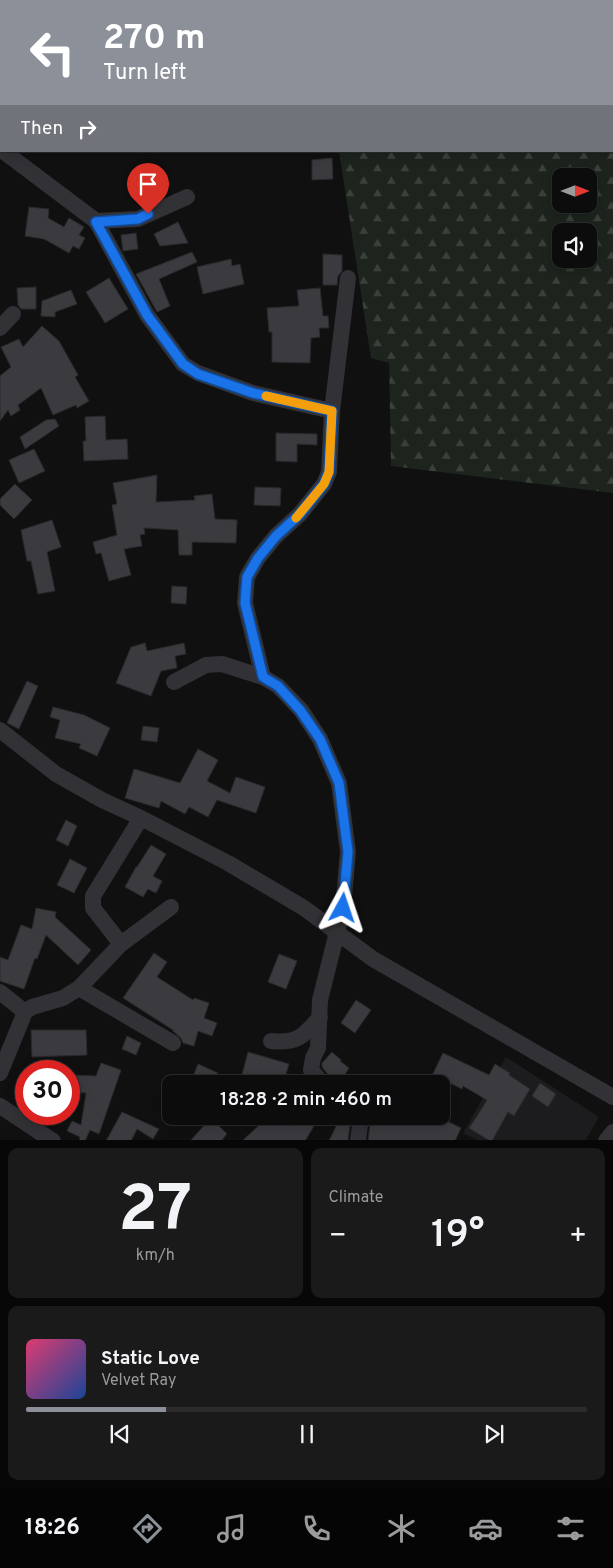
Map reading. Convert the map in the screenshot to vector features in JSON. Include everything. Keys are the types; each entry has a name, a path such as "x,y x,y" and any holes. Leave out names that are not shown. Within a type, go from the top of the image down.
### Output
{"street":[{"path":"2,152 96,222 147,315 183,364 198,374 253,393 332,411"},
{"path":"96,222 138,219 187,197"},
{"path":"263,677 245,603 247,577 258,558 276,536 300,514 324,484 329,472 332,411 348,278"},
{"path":"0,328 13,314"},
{"path":"174,682 206,666 222,664 263,677 278,686 300,710 320,739 339,783 348,852 343,908 320,1000 318,1048 313,1058 311,1070 316,1075"},
{"path":"0,730 56,774 102,800 228,863 304,908 373,959 613,1097"},
{"path":"122,944 93,908 93,896 141,818"},
{"path":"0,1073 25,1012 32,1007 63,998 79,988 122,944 172,907"},
{"path":"79,988 173,1043"},
{"path":"0,992 25,1012"},
{"path":"271,1041 287,1043 309,1030 320,1017"},
{"path":"0,1106 53,1140"},
{"path":"358,1140 360,1125"},
{"path":"606,1140 613,1132"}],"shaded area":[{"path":"506,1057 599,1117 586,1140 477,1140 463,1133"}],"green space":[{"path":"339,152 613,152 613,493 391,466 389,363 371,358"}],"building":[{"path":"332,158 333,179 312,180 312,160"},
{"path":"29,207 49,209 48,218 64,227 69,218 84,227 79,235 85,238 79,249 73,246 69,253 44,239 25,236"},
{"path":"178,222 188,243 160,246 154,234"},
{"path":"136,233 138,249 123,251 121,235"},
{"path":"192,252 197,262 159,279 170,306 157,312 136,274"},
{"path":"323,254 342,255 342,271 338,276 337,285 323,285"},
{"path":"231,259 232,266 240,264 244,284 203,294 197,267"},
{"path":"109,278 128,309 105,323 86,292"},
{"path":"36,287 36,309 21,309 18,305 17,288"},
{"path":"320,288 323,316 328,316 329,328 319,328 320,337 311,338 310,363 272,362 272,332 269,332 267,308 299,306 297,290"},
{"path":"71,290 77,304 55,312 55,317 41,316 42,301"},
{"path":"42,326 59,341 78,375 75,377 89,401 77,408 76,405 53,415 41,388 18,405 20,410 11,416 8,410 0,421 0,376 11,367 1,347 19,339 23,347"},
{"path":"105,416 106,440 127,439 128,459 84,461 83,441 86,441 85,417"},
{"path":"55,419 59,426 25,449 20,437 46,420"},
{"path":"276,433 317,434 317,445 297,444 297,462 276,461"},
{"path":"34,449 45,471 19,483 9,460"},
{"path":"157,475 156,502 195,500 194,496 212,494 215,519 237,520 236,543 192,542 192,555 179,555 178,530 144,528 145,534 140,535 142,546 124,549 131,575 109,581 101,553 96,554 93,542 117,535 112,505 117,504 113,483"},
{"path":"15,484 32,500 14,519 0,505 0,499"},
{"path":"255,487 281,488 280,506 254,505"},
{"path":"52,520 61,547 47,552 55,591 38,594 31,561 27,561 21,530"},
{"path":"172,586 187,587 186,604 171,603"},
{"path":"145,643 147,651 184,643 186,654 175,656 177,668 161,671 151,696 116,683 131,647"},
{"path":"27,681 38,686 19,729 7,723"},
{"path":"53,707 84,715 110,728 97,756 79,748 81,744 55,738 60,720 50,717"},
{"path":"143,726 159,728 157,742 141,740"},
{"path":"198,749 218,760 207,781 230,793 236,777 265,787 256,813 217,800 208,817 189,807 185,814 161,801 159,808 125,798 134,769 180,783"},
{"path":"66,820 77,826 68,846 56,840"},
{"path":"151,845 166,854 153,876 162,881 156,893 148,889 143,897 125,887"},
{"path":"70,859 87,868 74,893 57,885"},
{"path":"36,908 56,912 55,917 91,950 78,965 46,935 37,959 35,958 24,989 0,981 0,957 8,960 21,925 32,929"},
{"path":"154,953 167,962 157,977 193,1000 194,998 209,1003 204,1018 217,1023 212,1036 198,1031 194,1046 183,1043 173,1030 123,998"},
{"path":"279,954 297,961 286,989 268,982"},
{"path":"356,1000 371,1010 355,1033 341,1023"},
{"path":"31,1030 86,1030 87,1055 32,1057"},
{"path":"127,1036 141,1043 136,1055 122,1049"},
{"path":"248,1052 289,1064 286,1075 242,1075"},
{"path":"332,1052 349,1068 345,1075 329,1075 322,1067 322,1063"},
{"path":"443,1053 489,1075 495,1064 530,1089 514,1116 508,1112 493,1140 488,1140 469,1128 487,1100 463,1086 462,1089 450,1083 450,1075 432,1075"},
{"path":"101,1063 121,1070 99,1134 90,1130 85,1140 79,1140 80,1137 67,1131 70,1125 81,1125 86,1093 80,1093 80,1075 96,1076"},
{"path":"198,1064 218,1073 217,1075 194,1075"},
{"path":"540,1083 556,1094 548,1107 532,1096"},
{"path":"122,1112 159,1129 153,1139 137,1129 132,1140 107,1140"},
{"path":"450,1122 461,1128 455,1140 368,1140 370,1125 450,1125"},
{"path":"205,1125 218,1125 227,1134 222,1140 191,1140"},
{"path":"260,1125 315,1125 306,1140 243,1140"},
{"path":"337,1125 350,1125 348,1140 329,1140"}],"slow traffic":[{"path":"266,396 332,411 329,472 324,484 296,518"}],"route":[{"path":"148,214 138,219 96,222 147,315 183,364 198,374 253,393 332,411 329,472 324,484 300,514 276,536 258,558 247,577 245,603 263,677 278,686 300,710 320,739 339,783 348,852 343,908"}]}
